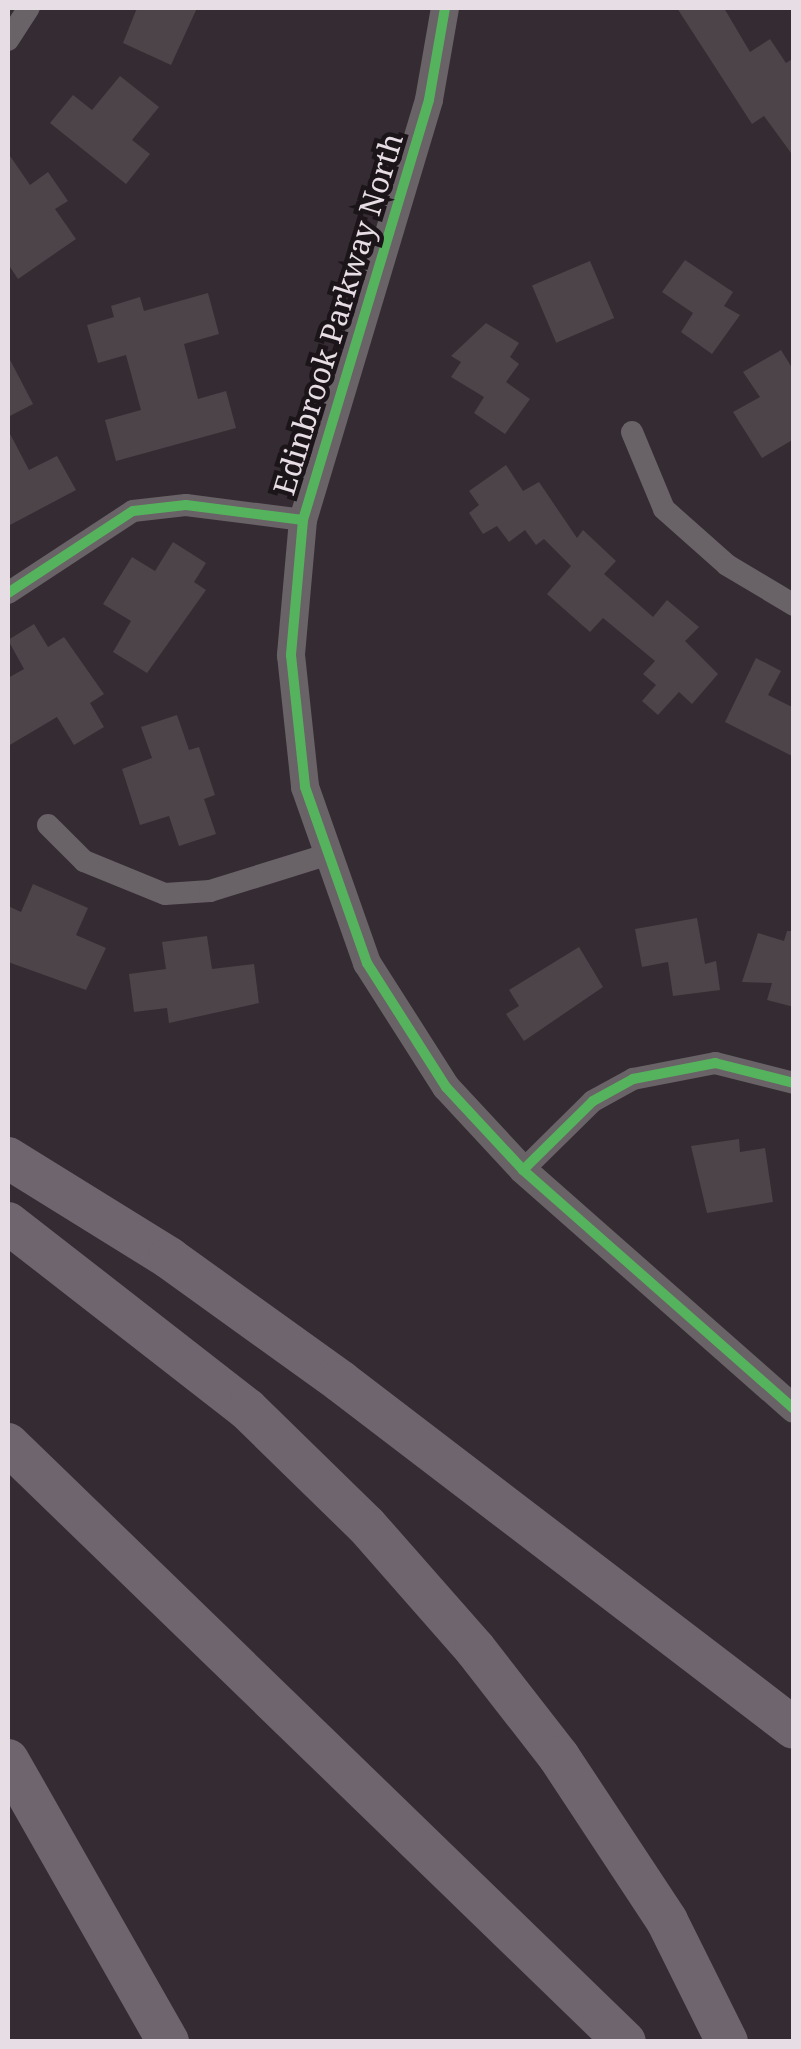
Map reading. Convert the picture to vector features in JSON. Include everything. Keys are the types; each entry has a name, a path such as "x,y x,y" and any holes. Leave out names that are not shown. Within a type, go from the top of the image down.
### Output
{"highway":[{"path":"8,1158 169,1258 747,1688 794,1728"},
{"path":"8,1223 247,1409 366,1525 559,1757 667,1921 727,2042"},
{"path":"8,1444 625,2042"},
{"path":"8,1760 168,2042"}],"street":[{"path":"8,40 29,8"},
{"name":"Edinbrook Parkway North","path":"444,8 428,100 303,520 292,672 324,856 400,1025 523,1170 794,1410"},
{"path":"632,432 645,475 677,523 727,566 794,605"},
{"path":"8,592 134,511 186,505 303,520"},
{"path":"48,825 84,861 165,894 210,891 324,856"},
{"path":"523,1170 593,1100 632,1080 715,1063 794,1082"}],"building":[{"path":"137,8 197,8 171,65 123,43"},
{"path":"677,8 724,8 750,52 770,39 786,63 794,58 794,157 764,116 752,124"},
{"path":"120,76 159,107 132,140 150,154 126,184 50,123 73,95 92,110"},
{"path":"8,153 30,185 48,172 68,201 55,209 76,239 18,279 8,264"},
{"path":"685,260 733,292 724,306 740,315 712,354 681,332 693,313 662,292"},
{"path":"590,261 614,318 556,343 532,286"},
{"path":"208,293 219,334 184,344 198,399 226,391 236,428 116,461 105,420 141,410 126,355 98,363 87,325 114,317 111,306 140,297 144,311"},
{"path":"486,323 519,343 510,357 519,364 506,382 530,399 505,434 474,413 484,397 451,377 461,362 451,356"},
{"path":"781,350 794,371 794,439 762,458 733,412 760,397 743,372"},
{"path":"8,356 33,404 8,417"},
{"path":"8,430 29,470 57,456 76,490 8,526"},
{"path":"506,465 523,491 539,482 577,538 583,530 616,561 604,574 653,617 667,600 699,627 685,641 718,674 692,704 679,692 658,715 642,701 656,685 643,674 655,661 603,618 590,632 547,594 571,566 544,539 536,545 525,530 509,542 497,526 483,534 469,513 479,505 469,491"},
{"path":"173,542 206,563 194,582 206,590 147,673 113,652 131,621 103,604 132,557 155,571"},
{"path":"34,624 48,647 64,637 104,694 90,703 104,727 74,745 57,717 8,746 8,678 24,669 8,640"},
{"path":"756,658 781,671 768,695 794,708 794,757 725,722"},
{"path":"177,715 189,750 199,747 215,795 204,799 216,834 179,846 169,816 140,825 122,769 152,758 141,727"},
{"path":"33,884 88,908 76,935 106,948 86,990 8,962 8,906 21,912"},
{"path":"697,918 705,964 716,961 720,990 673,996 668,962 642,967 635,929"},
{"path":"787,931 794,931 794,1007 767,1000 772,983 742,982 758,933 784,941"},
{"path":"207,936 212,969 254,964 259,1003 169,1023 167,1008 134,1012 129,974 166,969 162,942"},
{"path":"579,947 603,987 524,1041 506,1014 519,1006 509,990"},
{"path":"739,1139 740,1152 765,1148 773,1202 707,1213 691,1146"}],"cycle path":[{"path":"445,8 429,100 303,520 291,655 305,787 367,963 446,1087 523,1170 794,1409"},
{"path":"8,593 133,511 186,505 303,520"},
{"path":"523,1170 593,1101 633,1079 715,1063 794,1083"}]}
